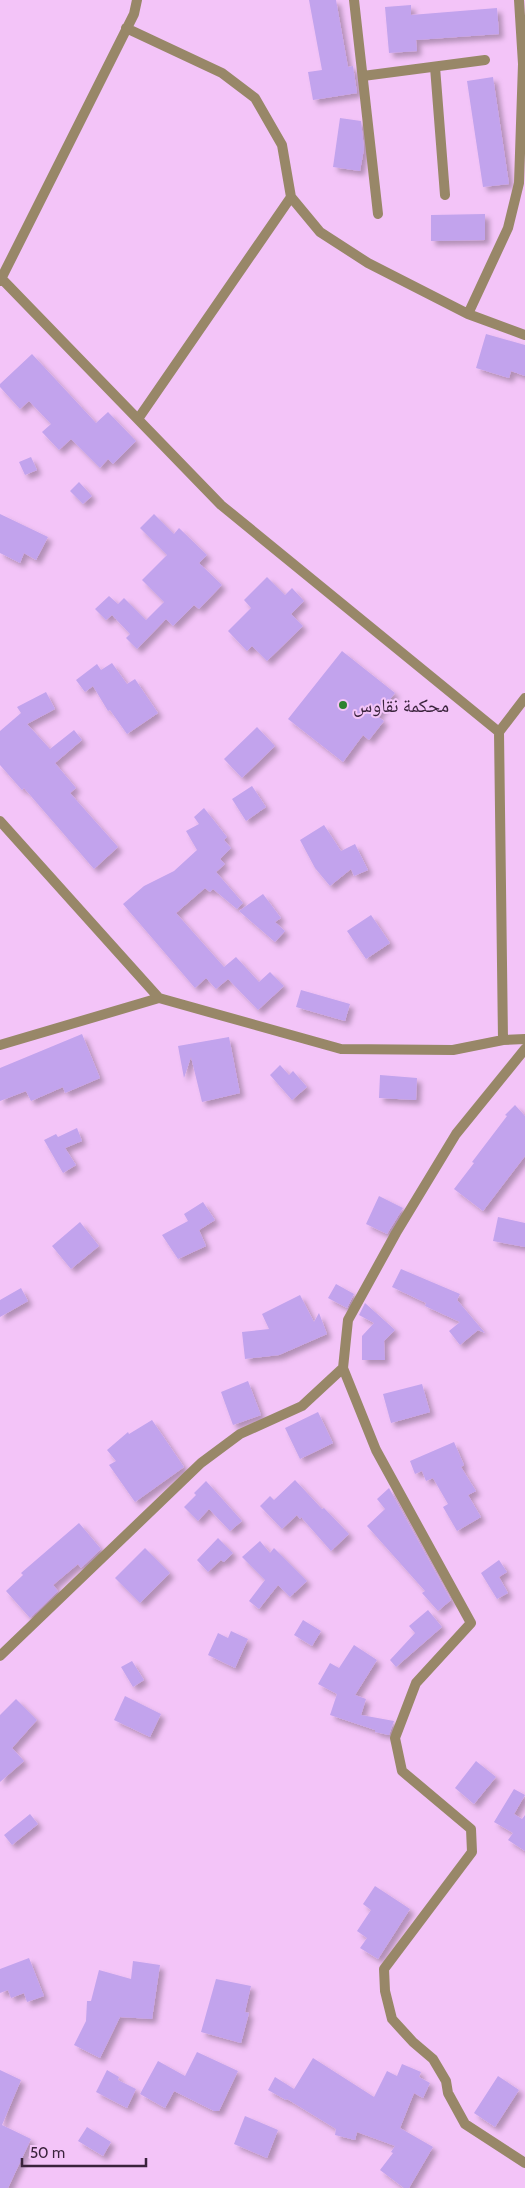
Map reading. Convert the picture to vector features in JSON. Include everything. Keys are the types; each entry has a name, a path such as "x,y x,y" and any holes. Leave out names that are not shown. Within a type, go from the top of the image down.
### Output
{"street":[{"path":"137,0 134,14 0,279 221,505 499,732"},
{"path":"354,0 378,214"},
{"path":"468,314 508,228 519,183 524,64 520,0"},
{"path":"126,28 222,73 255,98 282,145 292,197 320,232 368,263 468,314 525,335"},
{"path":"363,76 485,60"},
{"path":"435,67 445,195"},
{"path":"138,419 292,197"},
{"path":"503,1040 499,732 525,698"},
{"path":"0,821 159,998"},
{"path":"0,1045 159,998 341,1049 453,1050 503,1040 525,1039"},
{"path":"525,1049 456,1134 396,1232 348,1320 343,1368 376,1450 471,1623 416,1683 395,1738 402,1771 472,1829 472,1852 384,1969 385,1991 392,2019 413,2042 433,2058 446,2080 448,2093 465,2124 525,2163"},
{"path":"0,1656 200,1462 240,1434 302,1406 343,1368"}],"building":[{"path":"309,0 336,0 348,67 353,66 357,93 313,100 308,72 322,70"},
{"path":"411,5 411,15 497,8 499,34 416,40 417,51 389,53 385,7"},
{"path":"493,77 509,184 483,187 467,81"},
{"path":"340,118 361,121 364,149 360,171 333,167"},
{"path":"485,214 485,240 431,241 431,215"},
{"path":"486,334 525,345 525,376 511,371 509,378 476,368"},
{"path":"32,354 96,423 108,412 136,441 113,464 108,459 100,468 71,439 59,450 42,432 51,424 29,401 20,409 0,387 0,384"},
{"path":"31,457 37,470 25,475 19,462"},
{"path":"79,482 92,496 83,504 70,491"},
{"path":"0,514 48,537 36,560 24,553 20,563 0,553"},
{"path":"154,514 174,534 179,528 207,555 199,563 222,585 199,609 194,605 173,626 166,619 137,649 126,638 130,634 112,615 106,620 95,609 109,596 118,604 124,598 146,620 164,602 142,580 167,555 140,528"},
{"path":"267,577 285,595 292,588 304,601 291,614 303,626 267,661 252,646 247,651 228,631 251,608 244,600"},
{"name":"محكمة نقاوس","path":"342,651 395,693 377,716 384,721 369,740 363,735 343,762 288,719"},
{"path":"112,663 127,684 135,679 158,713 127,734 110,710 108,711 93,686 85,692 76,680 97,664 101,670"},
{"path":"46,692 55,709 27,724 50,749 74,730 82,740 55,763 76,788 70,793 118,847 94,869 24,788 22,790 0,765 0,731 21,713 17,707"},
{"path":"257,727 275,746 242,778 224,759"},
{"path":"252,786 266,807 246,821 232,799"},
{"path":"204,808 227,837 224,840 231,848 220,859 225,864 216,872 243,903 237,909 213,889 210,892 205,888 176,913 224,967 236,957 259,982 270,972 284,986 258,1010 228,979 216,989 206,978 195,988 123,904 144,886 174,871 197,850 186,831 199,824 194,817"},
{"path":"324,825 341,851 355,844 368,870 354,876 351,869 330,886 315,868 300,840"},
{"path":"263,894 281,918 275,922 285,931 275,942 239,911"},
{"path":"371,915 390,943 366,959 347,931"},
{"path":"301,990 350,1004 345,1021 296,1007"},
{"path":"82,1034 100,1078 65,1093 63,1087 31,1101 26,1091 0,1101 0,1068"},
{"path":"229,1037 240,1093 202,1102 191,1057 184,1078 178,1046"},
{"path":"280,1065 289,1075 293,1071 307,1087 292,1100 270,1075"},
{"path":"380,1075 417,1078 416,1100 379,1098"},
{"path":"515,1105 525,1116 525,1156 483,1211 454,1189 507,1116 505,1115"},
{"path":"77,1128 82,1141 65,1148 76,1165 63,1173 44,1140 56,1134 58,1137"},
{"path":"379,1196 403,1208 387,1234 366,1224"},
{"path":"203,1202 215,1220 199,1230 206,1246 178,1259 162,1235 188,1221 184,1214"},
{"path":"498,1217 525,1223 525,1247 493,1241"},
{"path":"80,1222 99,1246 71,1269 52,1246"},
{"path":"401,1269 460,1294 457,1300 485,1333 478,1330 460,1345 449,1331 460,1322 425,1306 426,1303 392,1287"},
{"path":"336,1284 354,1294 347,1308 328,1298"},
{"path":"21,1288 28,1301 0,1317 0,1300"},
{"path":"300,1295 314,1322 319,1313 327,1334 279,1355 245,1359 242,1332 269,1329 262,1314"},
{"path":"365,1303 395,1330 384,1341 385,1360 362,1360 362,1336 374,1323 359,1315"},
{"path":"248,1381 261,1415 233,1425 221,1392"},
{"path":"422,1384 430,1412 391,1423 383,1394"},
{"path":"318,1412 333,1443 300,1459 285,1428"},
{"path":"152,1420 184,1467 135,1502 109,1465 116,1461 107,1450 128,1432 129,1434"},
{"path":"454,1442 464,1465 461,1467 476,1491 468,1495 481,1517 457,1531 443,1507 448,1504 433,1478 426,1481 422,1471 415,1474 410,1461"},
{"path":"295,1480 349,1534 331,1551 301,1517 300,1519 297,1515 282,1529 260,1506 270,1496 274,1500"},
{"path":"206,1481 242,1521 230,1531 209,1509 198,1521 184,1507"},
{"path":"389,1488 451,1600 438,1611 422,1593 425,1591 367,1526 385,1509 377,1499"},
{"path":"79,1523 101,1549 81,1568 78,1564 53,1585 58,1591 30,1618 6,1591 23,1575 21,1573"},
{"path":"218,1538 233,1553 224,1562 221,1560 208,1572 197,1560"},
{"path":"260,1541 270,1553 274,1548 307,1581 290,1597 278,1585 259,1609 249,1601 265,1580 242,1557"},
{"path":"145,1548 170,1573 140,1603 115,1578"},
{"path":"499,1560 507,1572 499,1577 508,1593 497,1599 481,1573"},
{"path":"428,1610 442,1627 396,1667 390,1660 415,1633 409,1626"},
{"path":"303,1620 321,1631 312,1646 294,1635"},
{"path":"231,1631 248,1639 235,1668 208,1655 218,1633 228,1638"},
{"path":"354,1645 377,1660 355,1695 366,1699 361,1715 394,1721 389,1735 375,1732 375,1730 330,1715 337,1694 318,1684 330,1663 339,1668"},
{"path":"132,1661 144,1680 133,1687 121,1667"},
{"path":"125,1696 161,1714 150,1737 114,1720"},
{"path":"16,1699 37,1720 12,1748 24,1761 0,1782 0,1715"},
{"path":"476,1761 496,1777 474,1804 455,1788"},
{"path":"514,1789 525,1795 514,1814 522,1819 525,1815 525,1851 508,1840 513,1833 494,1822"},
{"path":"30,1814 38,1824 12,1845 4,1835"},
{"path":"375,1886 410,1909 378,1959 360,1948 367,1938 357,1931 371,1910 363,1904"},
{"path":"29,1958 44,1996 27,2002 24,1993 11,1998 8,1990 0,1993 0,1969"},
{"path":"133,1961 160,1965 152,2019 120,2017 100,2058 74,2045 86,2021 87,2001 91,2001 99,1970 131,1979"},
{"path":"216,1979 251,1986 245,2012 249,2013 241,2043 201,2032"},
{"path":"197,2052 238,2071 219,2111 214,2111 174,2091 165,2108 140,2094 158,2061 185,2076"},
{"path":"313,2058 374,2097 387,2071 397,2076 402,2064 421,2072 419,2077 430,2083 423,2098 414,2093 400,2128 433,2147 409,2188 404,2188 380,2170 393,2153 391,2152 395,2146 357,2132 355,2140 335,2135 336,2129 287,2099 268,2090 275,2077 294,2089"},
{"path":"0,2070 21,2080 2,2125 31,2139 8,2188 0,2188"},
{"path":"107,2070 119,2077 118,2080 136,2089 127,2108 96,2092"},
{"path":"498,2076 519,2090 495,2127 474,2113"},
{"path":"245,2116 278,2130 267,2158 234,2144"},
{"path":"87,2127 111,2142 103,2156 78,2141"}],"place":[{"name":"محكمة نقاوس","path":"343,705"}]}
